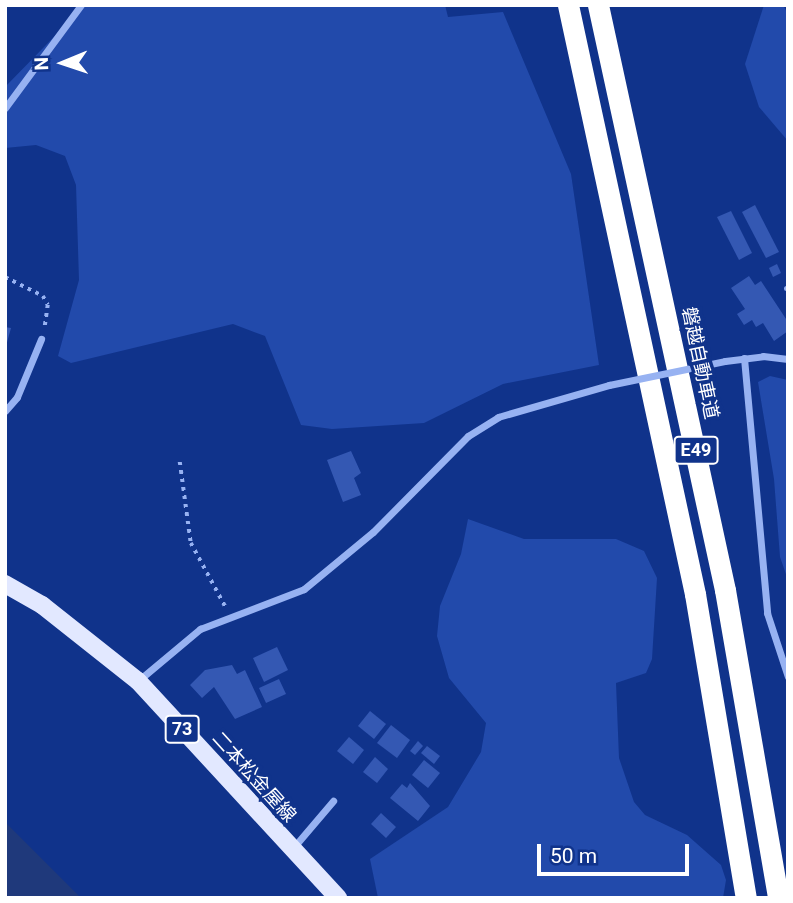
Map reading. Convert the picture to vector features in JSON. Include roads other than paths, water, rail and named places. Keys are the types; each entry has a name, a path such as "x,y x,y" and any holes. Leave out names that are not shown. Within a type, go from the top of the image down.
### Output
{"highway":[{"name":"E49","path":"568,5 695,594 746,898"},
{"name":"磐越自動車道","path":"598,5 725,590 778,898"}],"main road":[{"name":"二本松金屋線","path":"5,584 42,604 138,681 338,898"}],"street":[{"path":"5,108 81,5"},
{"path":"5,411 17,397 41,339"},
{"path":"744,358 767,613 788,677"},
{"path":"138,681 200,629 230,614 304,589 373,532 468,436 498,417 609,385 725,361 744,358 788,359"},
{"path":"292,849 333,801"}]}
